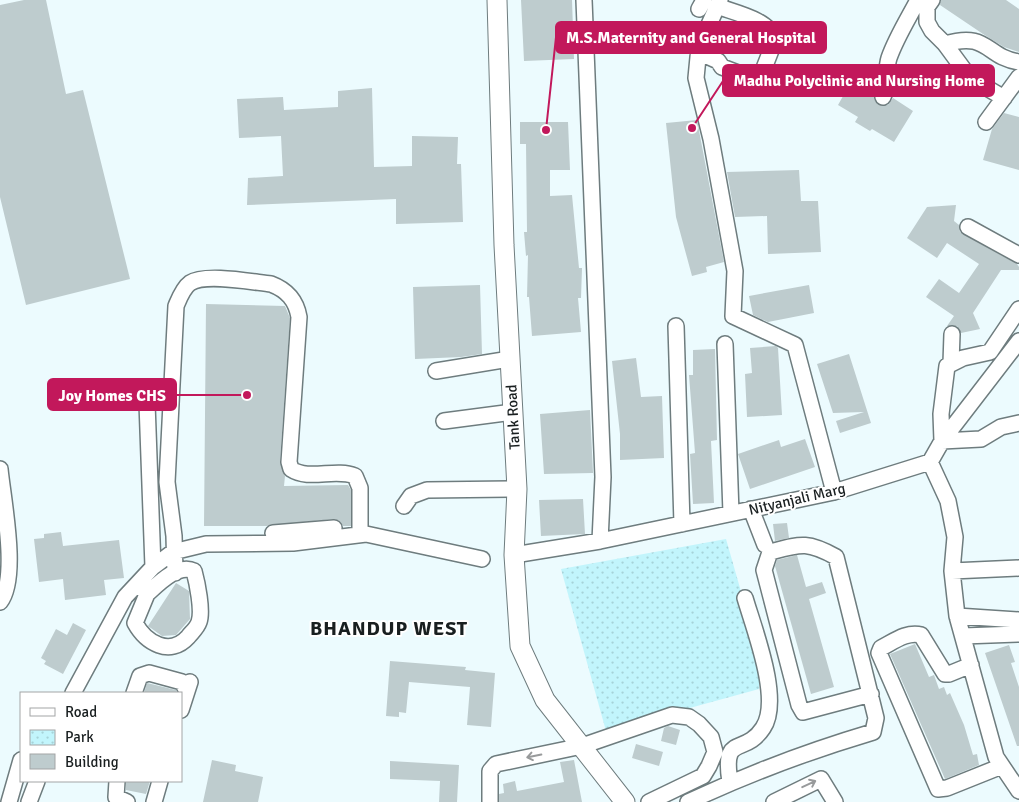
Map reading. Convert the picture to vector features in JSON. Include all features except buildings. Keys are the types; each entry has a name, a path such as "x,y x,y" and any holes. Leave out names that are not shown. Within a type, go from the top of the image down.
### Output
{"street":[{"name":"Tank Road","path":"497,0 510,359 517,489 514,555 520,646 545,700 625,802"},
{"path":"584,0 602,477 600,542"},
{"path":"883,97 886,92 886,68 890,56 918,0"},
{"path":"932,0 927,7 928,22 932,31 945,44 970,78 1004,98"},
{"path":"759,81 775,40 774,34 766,25 710,4 698,52 696,78 711,139 735,270 733,316 795,345 834,492"},
{"path":"945,44 961,40 977,41 1004,57 1019,62"},
{"path":"698,52 718,61 722,67 776,88"},
{"path":"986,122 1019,77"},
{"path":"968,228 1019,255"},
{"path":"175,573 167,482 176,306 180,296 190,283 208,278 271,284 279,287 297,304 299,317 288,462 291,469 298,474 346,472 356,476 360,488 360,530"},
{"path":"942,441 941,414 945,371 951,363 963,358 990,352 1019,309"},
{"path":"676,326 682,524"},
{"path":"951,363 952,334"},
{"path":"1019,341 942,441 930,462 948,501 954,537 952,571 957,616 970,665 996,757 1019,791"},
{"path":"725,344 731,513"},
{"path":"436,371 510,359"},
{"path":"141,593 175,573 185,569 194,571 200,619 197,628 181,645 169,648 160,647 138,630 141,593 147,403"},
{"path":"444,421 513,412"},
{"path":"942,441 981,439 1001,427 1019,423"},
{"name":"Nityanjali Marg","path":"514,555 600,542 834,492 930,462"},
{"path":"0,469 11,569 5,596 0,602"},
{"path":"404,506 411,496 427,490 517,489"},
{"path":"751,509 765,545"},
{"path":"74,692 141,593 174,552 206,544 293,543 360,530"},
{"path":"273,533 360,530 366,534 482,559"},
{"path":"688,802 730,782 829,745 873,732 876,718 836,557 817,546 808,545 799,545 770,552 764,570 799,705 803,712 870,694"},
{"path":"952,571 1019,568"},
{"path":"730,782 727,762 728,753 735,747 750,740 763,728 770,699 764,662 744,598"},
{"path":"957,616 1019,620"},
{"path":"970,665 945,674 921,634 916,633 910,633 881,648 879,653 938,789 947,788 1002,766"},
{"path":"963,636 1019,634"},
{"path":"134,692 140,676 148,673 182,682 188,686 182,707"},
{"path":"490,802 490,771 496,764 582,746 672,714 688,717 707,731 713,744 715,752 709,766 703,776 649,802"},
{"path":"7,797 20,763"},
{"path":"774,802 821,779 835,802"},
{"path":"29,802 37,782"},
{"path":"117,782 116,797 127,802"},
{"path":"154,802 160,782"}],"green space":[{"path":"726,539 760,658 759,689 606,731 561,569"}],"place":[{"name":"Madhu Polyclinic and Nursing Home","path":"692,128"},
{"name":"M.S.Maternity and General Hospital","path":"546,130"},
{"name":"Joy Homes CHS","path":"247,395"}],"district":[{"name":"BHANDUP WEST","path":"389,628"}]}
